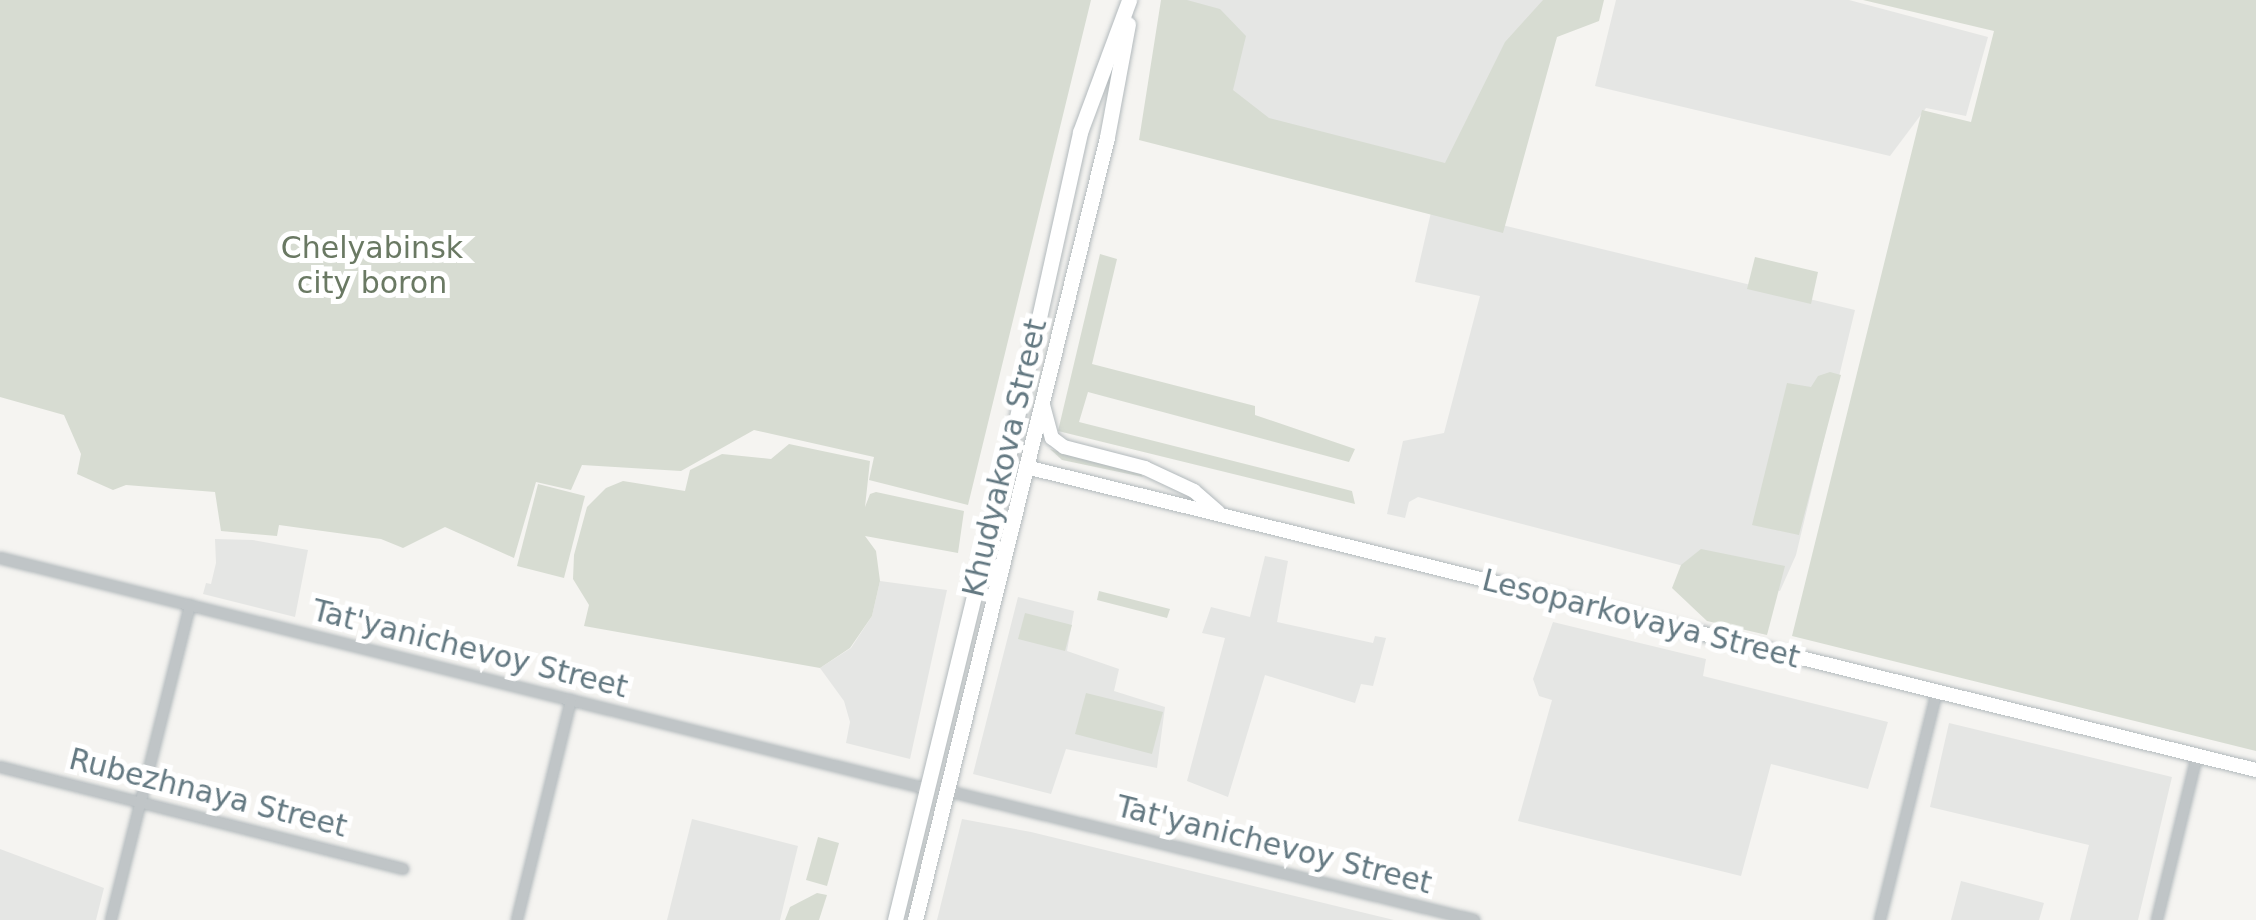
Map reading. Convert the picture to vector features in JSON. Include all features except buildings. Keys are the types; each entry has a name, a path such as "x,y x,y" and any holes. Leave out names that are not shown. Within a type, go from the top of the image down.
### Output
{"main road":[{"name":"Khudyakova Street","path":"914,920 1107,137 1130,0"},
{"name":"Khudyakova Street","path":"895,920 1007,462 1080,132 1130,0"},
{"path":"1042,398 1046,426 1064,446 1145,468 1194,492 1222,516"},
{"path":"1007,462 1026,467"},
{"name":"Lesoparkovaya Street","path":"1026,467 2256,770"},
{"path":"928,789 947,790"}],"street":[{"name":"Tat'yanichevoy Street","path":"0,558 928,789"},
{"path":"111,920 190,605"},
{"path":"1880,920 1937,692"},
{"path":"516,920 571,700"},
{"path":"2157,920 2196,756"},
{"name":"Rubezhnaya Street","path":"0,767 403,869"},
{"name":"Tat'yanichevoy Street","path":"947,790 1474,920"}],"shaded area":[{"path":"1178,0 1557,0 1502,225 1855,310 1796,555 1780,591 1418,497 1409,502 1405,518 1387,514 1403,441 1444,433 1480,296 1415,282 1432,208 1144,134"},
{"path":"1616,0 1849,0 1988,37 1966,116 1926,108 1890,156 1595,86"},
{"path":"215,539 253,540 308,550 295,617 203,594 206,583 211,584 216,563"},
{"path":"1265,556 1288,561 1277,622 1373,643 1375,636 1386,638 1373,686 1361,684 1355,703 1265,675 1228,797 1187,781 1225,638 1202,633 1211,607 1250,617"},
{"path":"880,581 947,590 910,759 846,743 850,722 844,701 820,668 851,648 872,616"},
{"path":"1018,597 1074,611 1067,651 1119,669 1114,691 1165,707 1157,768 1066,749 1051,794 973,774"},
{"path":"1553,622 1706,659 1703,676 1888,722 1868,789 1771,764 1741,876 1518,821 1552,700 1539,696 1533,679"},
{"path":"1949,723 2172,777 2138,920 2070,920 2089,845 1930,807"},
{"path":"692,819 798,846 780,920 667,920"},
{"path":"962,819 1031,832 1394,920 937,920"},
{"path":"0,849 104,888 96,920 0,920"},
{"path":"1961,881 2044,903 2039,920 1951,920"}],"green space":[{"name":"Chelyabinsk city boron","path":"0,0 1091,0 968,505 869,480 874,457 754,430 681,471 582,465 571,490 536,482 514,558 445,527 403,548 381,539 279,525 277,536 221,531 215,492 126,485 113,490 77,474 81,454 64,415 0,397"},
{"path":"1161,0 1187,0 1220,9 1246,36 1233,90 1269,118 1445,163 1505,42 1543,0 1604,0 1599,21 1557,37 1503,233 1139,140"},
{"path":"1863,0 2256,0 2256,751 1792,636 1922,110 1971,122 1994,31"},
{"path":"1100,254 1117,259 1092,364 1255,406 1255,415 1355,449 1349,462 1088,392 1079,422 1352,491 1355,504 1058,431"},
{"path":"1755,257 1818,272 1811,304 1747,289"},
{"path":"1830,372 1841,375 1799,535 1752,525 1787,383 1811,387 1818,376"},
{"path":"789,444 870,461 865,507 870,494 876,492 964,511 958,553 865,536 876,551 880,581 872,616 850,648 820,668 584,626 589,605 573,579 574,555 587,507 606,488 623,481 685,491 690,470 722,454 771,459"},
{"path":"1050,449 1141,474 1143,477 1062,460"},
{"path":"538,484 585,496 564,578 517,566"},
{"path":"1701,549 1785,566 1767,635 1707,621 1672,588 1681,565"},
{"path":"1099,591 1170,609 1167,618 1097,600"},
{"path":"1025,613 1072,625 1065,651 1018,639"},
{"path":"1086,693 1163,712 1152,754 1075,734"},
{"path":"818,837 839,843 827,886 806,880"},
{"path":"817,893 827,895 819,920 785,920 790,907"}]}
